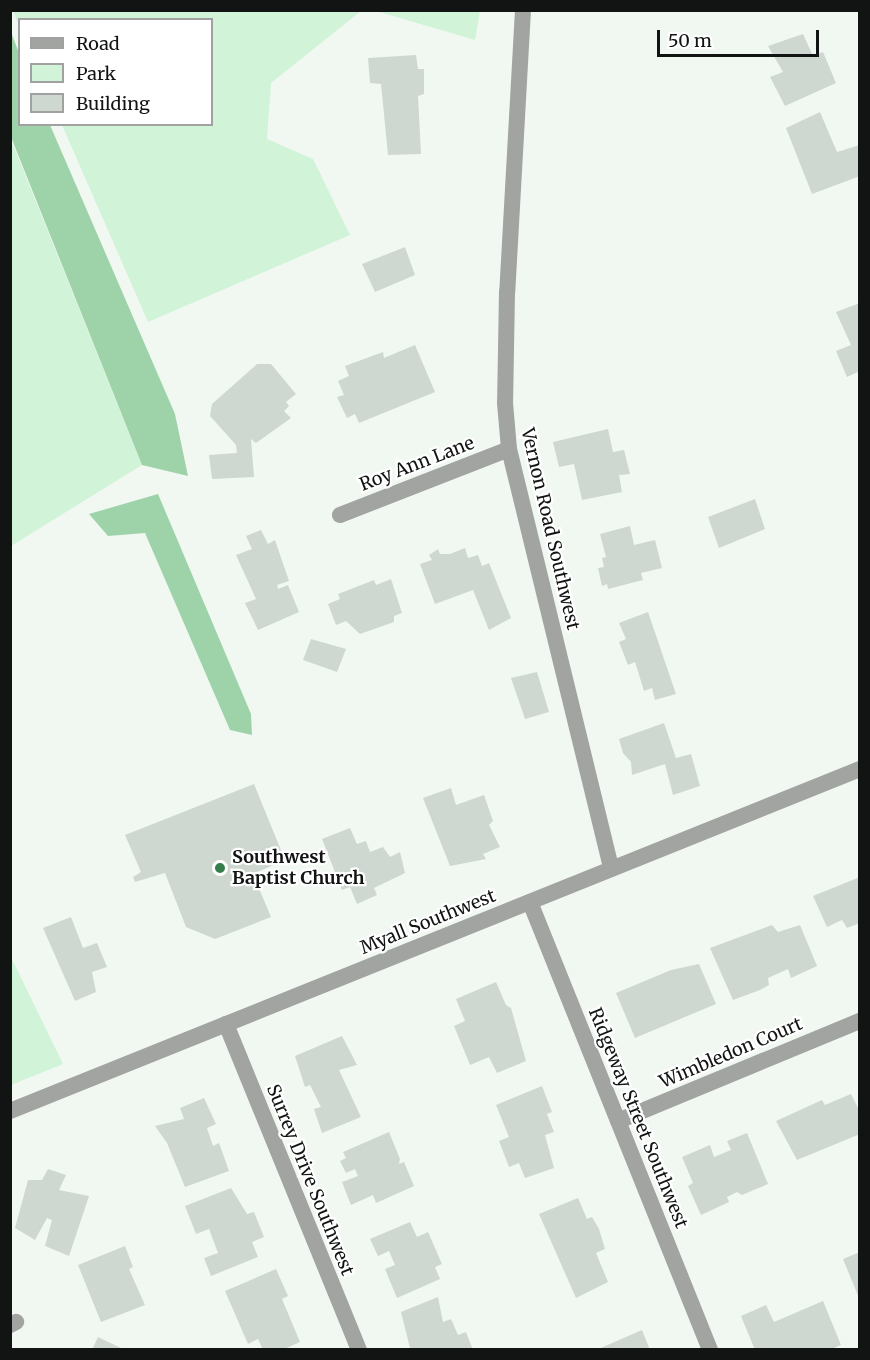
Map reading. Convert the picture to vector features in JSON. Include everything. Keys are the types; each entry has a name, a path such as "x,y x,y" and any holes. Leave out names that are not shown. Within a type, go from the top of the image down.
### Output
{"street":[{"name":"Vernon Road Southwest","path":"523,10 507,292 505,403 509,449 610,869"},
{"name":"Roy Ann Lane","path":"340,515 509,449"},
{"name":"Myall Southwest","path":"10,1111 860,769"},
{"name":"Ridgeway Street Southwest","path":"530,902 710,1350"},
{"name":"Wimbledon Court","path":"618,1121 860,1021"},
{"name":"Surrey Drive Southwest","path":"226,1024 359,1350"}],"green space":[{"path":"480,10 475,40 376,11"},
{"path":"13,11 361,11 271,83 267,139 313,159 350,235 148,322 62,126 213,126 213,18 18,18 18,24"},
{"path":"11,32 18,50 18,126 50,126 175,414 188,476 142,465 11,137"},
{"path":"10,137 142,465 11,546 10,546"},
{"path":"158,494 251,714 252,735 230,730 145,533 108,536 89,514"},
{"path":"11,957 63,1064 10,1085"}],"building":[{"path":"803,34 813,56 823,52 836,83 785,106 770,77 783,72 768,46"},
{"path":"416,55 418,69 424,69 424,94 418,96 421,154 388,155 381,84 370,83 368,58"},
{"path":"820,112 837,152 860,145 860,176 812,194 786,128"},
{"path":"405,247 415,275 375,292 362,264"},
{"path":"860,303 860,371 847,377 836,351 851,345 836,312"},
{"path":"415,345 435,392 359,423 355,414 347,418 337,397 344,395 338,381 349,376 345,366 383,352 384,358"},
{"path":"257,364 271,364 296,394 286,402 289,406 284,411 291,418 256,443 251,439 254,477 212,479 209,455 237,453 236,445 210,416 212,404"},
{"path":"608,429 613,452 624,450 630,474 619,475 622,492 582,500 574,464 559,467 553,442"},
{"path":"755,499 765,529 719,548 708,517"},
{"path":"630,526 634,545 655,540 662,568 641,573 643,580 608,589 607,584 602,586 598,568 604,567 602,558 606,557 600,534"},
{"path":"261,530 268,544 275,540 289,581 277,585 278,589 288,585 299,612 258,630 245,603 256,599 236,555 252,549 246,536"},
{"path":"465,548 468,558 478,555 482,566 489,563 511,618 489,630 473,590 435,604 420,564 432,560 429,555 438,549 440,554 450,554"},
{"path":"391,579 402,613 394,616 394,622 360,634 346,621 336,625 328,604 340,599 338,594 374,580 376,585"},
{"path":"648,612 676,694 655,700 652,688 644,691 635,662 628,665 619,642 626,639 619,623"},
{"path":"311,639 346,649 337,672 303,660"},
{"path":"537,672 549,712 525,719 511,678"},
{"path":"664,723 676,758 691,754 700,786 673,795 665,764 632,775 631,762 623,753 619,739"},
{"path":"254,784 285,860 253,874 271,917 215,939 186,927 165,873 135,882 133,877 141,872 125,835"},
{"path":"451,788 456,805 484,795 493,821 489,825 500,847 483,854 486,859 450,866 423,798"},
{"path":"350,828 357,844 366,841 370,852 383,847 390,857 400,852 405,873 374,888 377,895 357,904 350,887 342,890 322,839"},
{"path":"860,877 860,923 847,928 842,920 827,927 813,896"},
{"path":"71,917 83,948 97,943 107,967 92,972 96,992 75,1001 43,928"},
{"path":"772,925 778,932 800,925 817,966 791,978 788,969 768,978 769,985 733,1000 710,948"},
{"path":"699,964 716,1004 635,1038 616,993 671,970"},
{"path":"496,982 506,1005 511,1008 526,1061 497,1073 489,1057 470,1065 454,1026 465,1021 456,999"},
{"path":"342,1036 357,1065 339,1070 361,1117 322,1133 314,1109 321,1107 310,1085 305,1087 295,1056"},
{"path":"542,1086 552,1112 547,1114 554,1132 545,1135 554,1168 525,1178 519,1163 509,1167 499,1141 509,1137 496,1105"},
{"path":"851,1094 860,1112 860,1134 797,1160 776,1121 822,1100 825,1105"},
{"path":"204,1098 216,1124 207,1128 213,1146 219,1143 229,1171 185,1187 167,1143 155,1126 184,1119 180,1108"},
{"path":"389,1132 400,1159 399,1164 404,1162 414,1186 376,1203 373,1195 351,1205 342,1182 358,1176 355,1169 346,1173 340,1161 346,1158 343,1152"},
{"path":"747,1133 768,1184 742,1195 737,1192 727,1197 729,1202 701,1215 688,1186 693,1183 682,1157 710,1145 714,1157 731,1150 727,1141"},
{"path":"48,1169 66,1175 59,1190 89,1196 69,1256 45,1246 52,1220 47,1218 35,1240 15,1228 28,1180 42,1180"},
{"path":"231,1188 247,1214 254,1212 264,1237 252,1242 258,1257 211,1276 204,1258 218,1253 209,1229 196,1234 185,1206"},
{"path":"578,1198 587,1219 592,1217 599,1229 605,1249 596,1253 608,1282 576,1298 539,1214"},
{"path":"410,1222 417,1237 428,1232 442,1264 435,1267 440,1279 397,1298 385,1269 395,1265 389,1251 378,1256 370,1239"},
{"path":"125,1246 133,1267 129,1269 145,1305 101,1322 78,1265"},
{"path":"860,1252 860,1298 859,1298 843,1259"},
{"path":"276,1269 288,1296 282,1299 300,1342 282,1350 263,1350 258,1339 248,1344 225,1291"},
{"path":"438,1297 443,1322 451,1319 458,1335 466,1332 473,1350 410,1348 401,1312"},
{"path":"823,1301 841,1345 829,1350 755,1350 741,1316 766,1305 774,1322"},
{"path":"642,1330 650,1350 596,1350"},
{"path":"98,1337 125,1350 92,1350"}],"place":[{"name":"Southwest Baptist Church","path":"220,868"}]}
